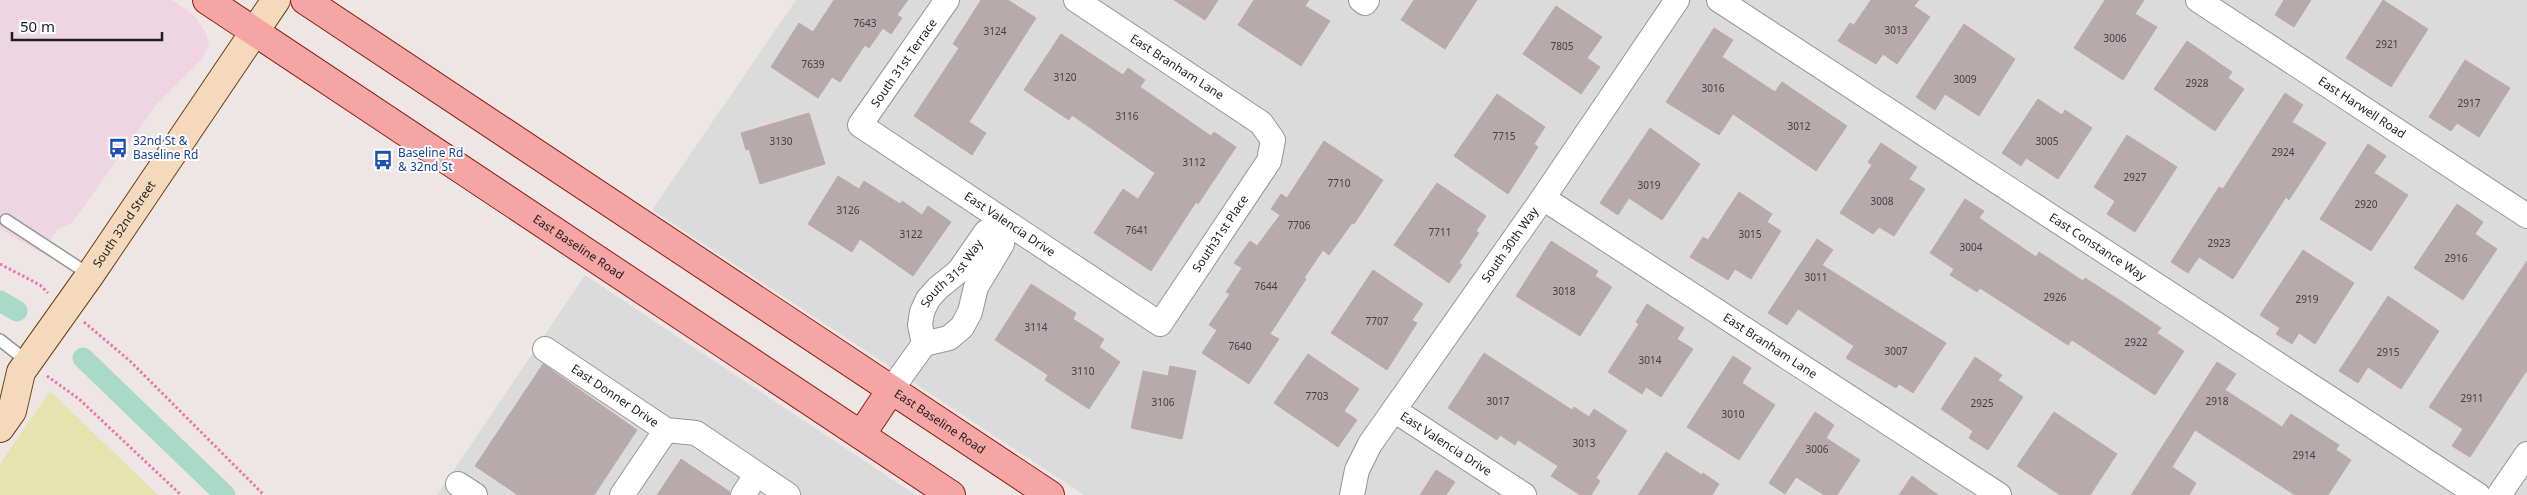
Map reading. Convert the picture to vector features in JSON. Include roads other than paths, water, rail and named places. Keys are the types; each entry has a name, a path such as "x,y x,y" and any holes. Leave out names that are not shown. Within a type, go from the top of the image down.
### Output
{"main road":[{"name":"East Baseline Road","path":"206,0 951,495"},
{"name":"South 32nd Street","path":"0,428 12,411 21,368 90,275 276,0"},
{"name":"East Baseline Road","path":"305,0 1050,495"},
{"path":"861,435 891,390"}],"street":[{"name":"South 31st Terrace","path":"860,125 947,0"},
{"name":"East Branham Lane","path":"1076,0 1261,122 1274,140"},
{"name":"South 30th Way","path":"1352,495 1357,470 1366,452 1543,198 1677,0"},
{"name":"East Constance Way","path":"1718,0 2478,495"},
{"name":"East Harwell Road","path":"2198,0 2527,216"},
{"name":"East Valencia Drive","path":"860,125 1005,223 1160,324"},
{"name":"South31st Place","path":"1160,324 1269,161 1274,140"},
{"name":"East Branham Lane","path":"1543,198 1999,495"},
{"name":"South 31st Way","path":"1005,223 1002,244 976,287 970,312 962,327 949,338 924,344 920,325 922,312 928,299 959,271 986,232 1005,223"},
{"path":"891,390 924,344"},
{"name":"East Donner Drive","path":"545,349 666,430 696,433 788,495"},
{"name":"East Valencia Drive","path":"1394,410 1524,495"},
{"path":"622,495 666,430"},
{"path":"2500,495 2527,454"},
{"path":"743,495 756,475"}],"lane":[{"path":"6,220 90,275"},
{"path":"0,340 21,368"}],"waterway":[{"path":"0,301 17,311"},
{"path":"83,358 225,495"}],"place":[{"name":"32nd St & Baseline Rd","path":"118,148"},
{"name":"Baseline Rd & 32nd St","path":"383,160"}]}
